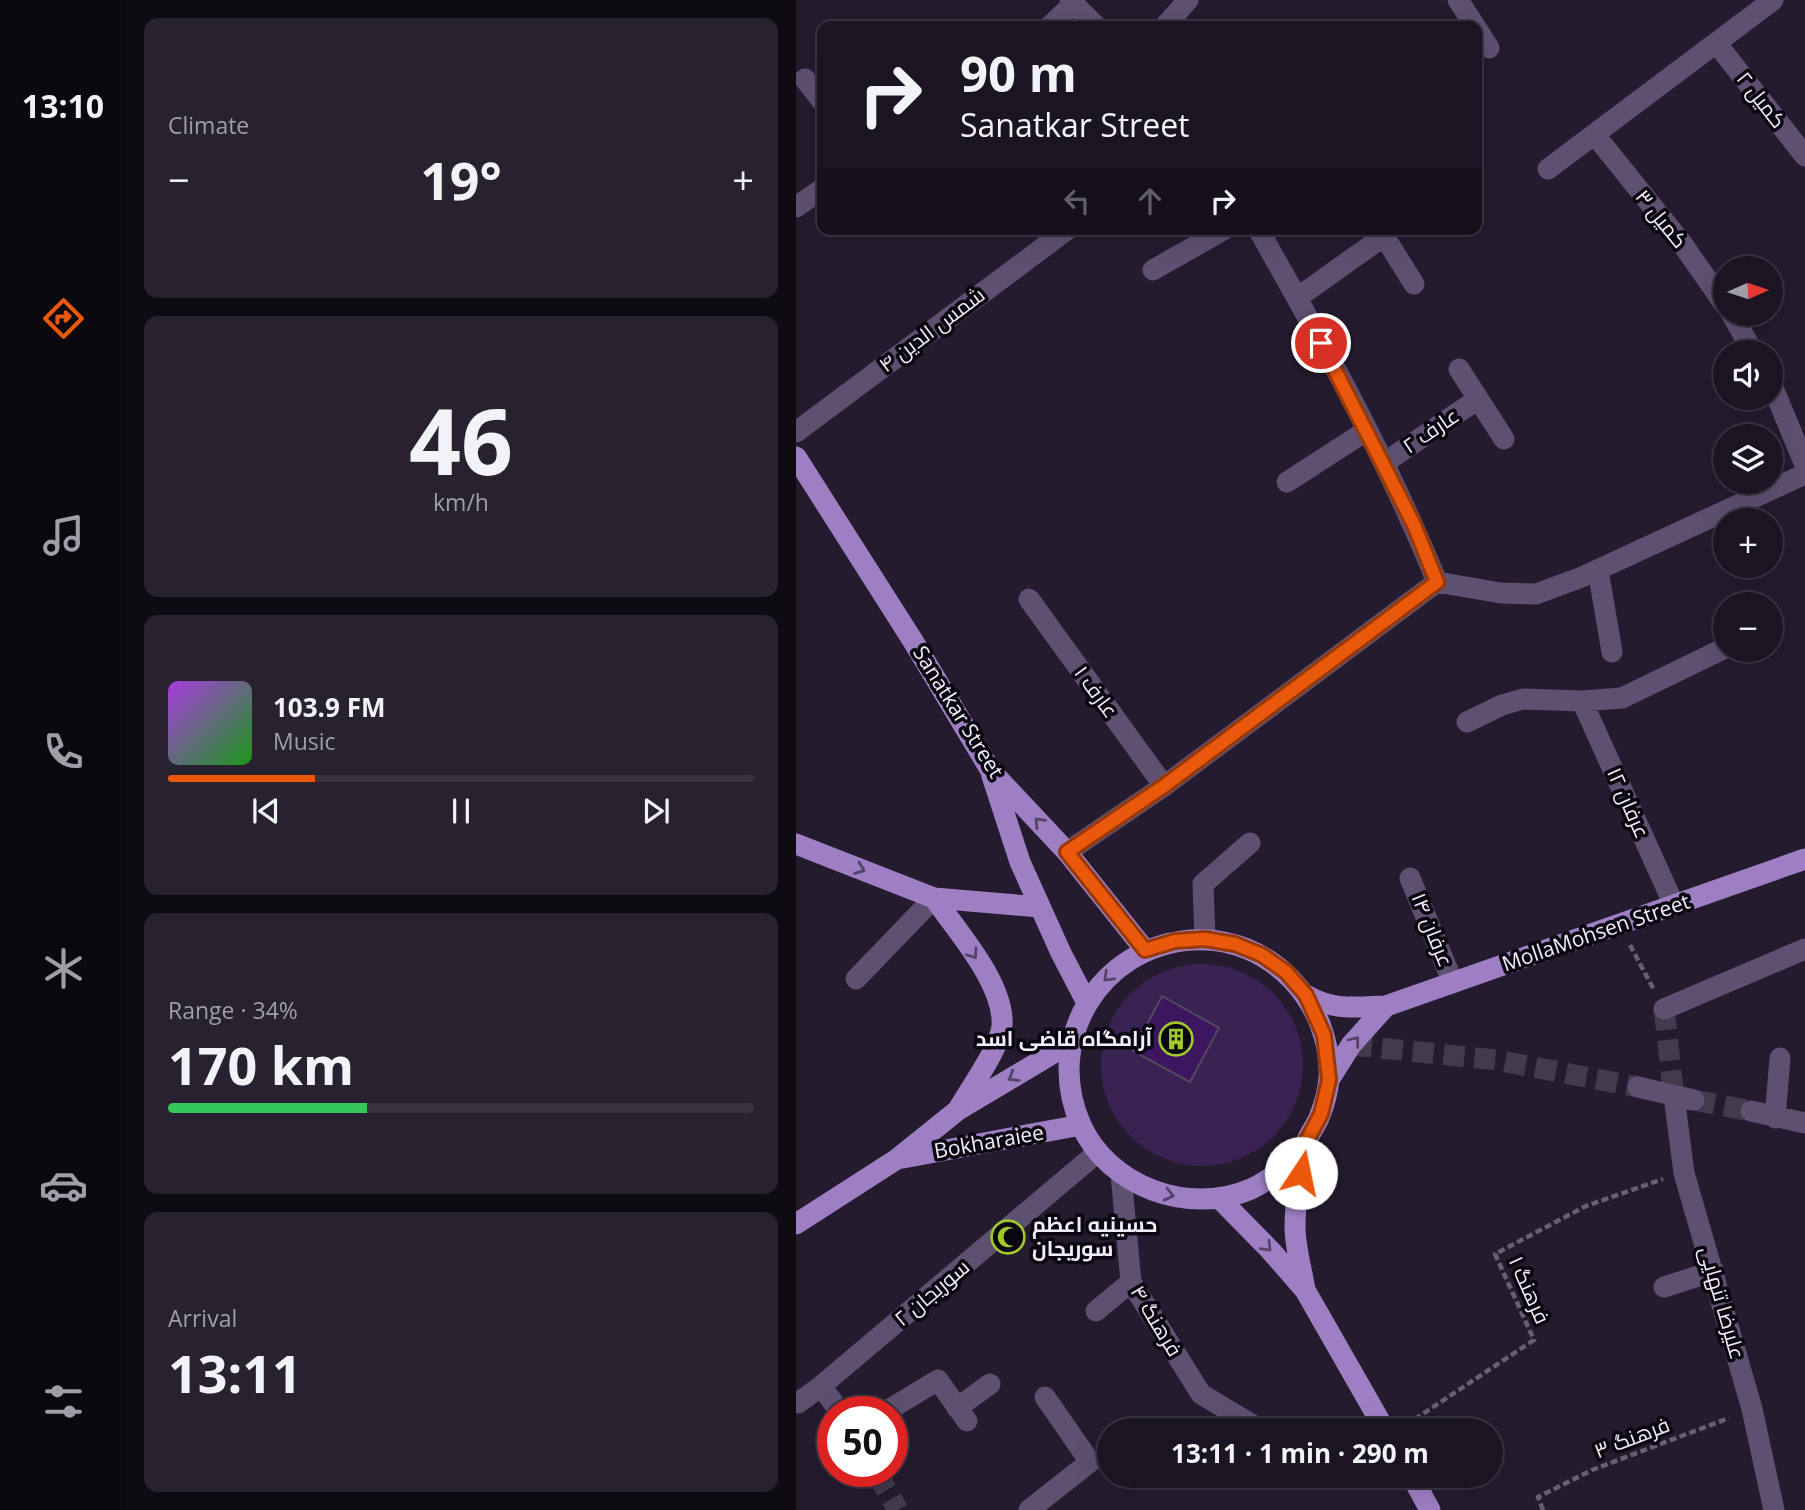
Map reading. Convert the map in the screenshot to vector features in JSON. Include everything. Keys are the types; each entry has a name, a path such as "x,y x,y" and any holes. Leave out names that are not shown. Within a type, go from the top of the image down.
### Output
{"main road":[{"name":"Sanatkar Street","path":"796,457 913,641 991,771 1067,852 1145,950"},
{"path":"991,771 1020,862 1087,1003"},
{"path":"796,844 934,898 1040,907"},
{"name":"MollaMohsen Street","path":"1386,1006 1805,859"},
{"path":"934,898 994,988 1001,1016 1002,1027 997,1040 958,1110"},
{"path":"1329,1080 1324,1035 1306,995 1286,972 1262,955 1235,944 1205,939 1175,941 1145,950 1118,967 1087,1003 1072,1042 1070,1084 1081,1125 1098,1152 1121,1174 1151,1191 1184,1199 1219,1198 1251,1189 1281,1171 1304,1146 1321,1114 1329,1080 1351,1045 1386,1006"},
{"path":"1306,995 1324,1005 1386,1006"},
{"name":"Bokharaiee","path":"796,1224 897,1159 958,1110 1072,1042"},
{"name":"Bokharaiee","path":"897,1159 1081,1125"},
{"path":"1304,1146 1295,1228 1305,1290"},
{"path":"1219,1198 1305,1290 1378,1418"},
{"path":"1418,1488 1431,1510"}],"street":[{"path":"1169,21 1188,0"},
{"path":"1458,0 1472,21"},
{"path":"1548,169 1773,0"},
{"path":"1055,21 1072,2 1091,21"},
{"path":"1482,37 1489,48"},
{"name":"کمیل ۲","path":"1717,44 1805,156"},
{"path":"805,79 817,95"},
{"name":"کمیل ۳","path":"1595,135 1681,242 1713,287"},
{"path":"796,207 817,192"},
{"name":"شمس الدین ۴","path":"796,432 1060,235"},
{"path":"1153,270 1214,235"},
{"path":"1261,235 1298,298 1383,463 1414,525 1437,582"},
{"path":"1298,298 1384,236 1414,284"},
{"path":"1459,369 1504,439"},
{"name":"عارف ۲","path":"1383,463 1478,399"},
{"path":"1782,410 1805,465"},
{"path":"1287,482 1366,431"},
{"path":"1067,852 1164,786 1437,582 1501,593 1536,594 1598,570 1805,474"},
{"path":"1598,570 1612,652"},
{"name":"عارف ۱","path":"1029,599 1164,786"},
{"path":"1467,722 1502,705 1523,699 1582,701 1622,698 1713,654"},
{"name":"عرفان ۱۲","path":"1582,701 1674,905"},
{"path":"1205,939 1203,884 1250,843"},
{"name":"عرفان ۱۴","path":"1410,878 1453,983"},
{"path":"856,979 934,898"},
{"path":"1664,1009 1805,948"},
{"path":"1775,1118 1780,1058"},
{"name":"علیرضا تنهایی","path":"1638,1087 1684,1098 1684,1173 1753,1409 1774,1510"},
{"path":"1751,1111 1805,1124"},
{"name":"سوریجان ۲","path":"796,1401 798,1403 821,1386 1098,1152"},
{"name":"فرهنگ ۴","path":"1121,1174 1131,1282 1201,1394 1241,1418"},
{"path":"1664,1286 1714,1271"},
{"path":"1096,1311 1131,1282"},
{"path":"908,1398 938,1380 962,1414 990,1384"},
{"path":"821,1386 828,1396"},
{"path":"1029,1510 1090,1462 1045,1396"}],"path":[{"path":"1619,924 1664,1009"},
{"name":"فرهنگ ۱","path":"1417,1418 1534,1340 1495,1254 1586,1206 1684,1173"},
{"name":"فرهنگ ۳","path":"1543,1510 1538,1497 1592,1470 1753,1409"}],"shaded area":[{"path":"1202,964 1241,972 1274,993 1295,1026 1303,1065 1295,1104 1274,1137 1241,1158 1202,1166 1163,1158 1130,1137 1109,1104 1101,1065 1109,1026 1130,993 1163,972"}],"building":[{"name":"آرامگاه قاضی اسد","path":"1162,996 1219,1028 1190,1082 1133,1051"}],"tunnel":[{"path":"1664,1009 1674,1096"},
{"path":"1351,1045 1496,1060 1638,1087"},
{"path":"1694,1100 1751,1111"},
{"path":"885,1487 898,1510"}],"place":[{"name":"آرامگاه قاضی اسد","path":"1176,1039"},
{"name":"حسینیه اعظم سوریجان","path":"1008,1237"}],"route":[{"path":"1301,1173 1304,1146 1321,1114 1329,1080 1324,1035 1306,995 1286,972 1262,955 1235,944 1205,939 1175,941 1145,950 1067,852 1164,786 1437,582 1414,525 1321,343"}]}
